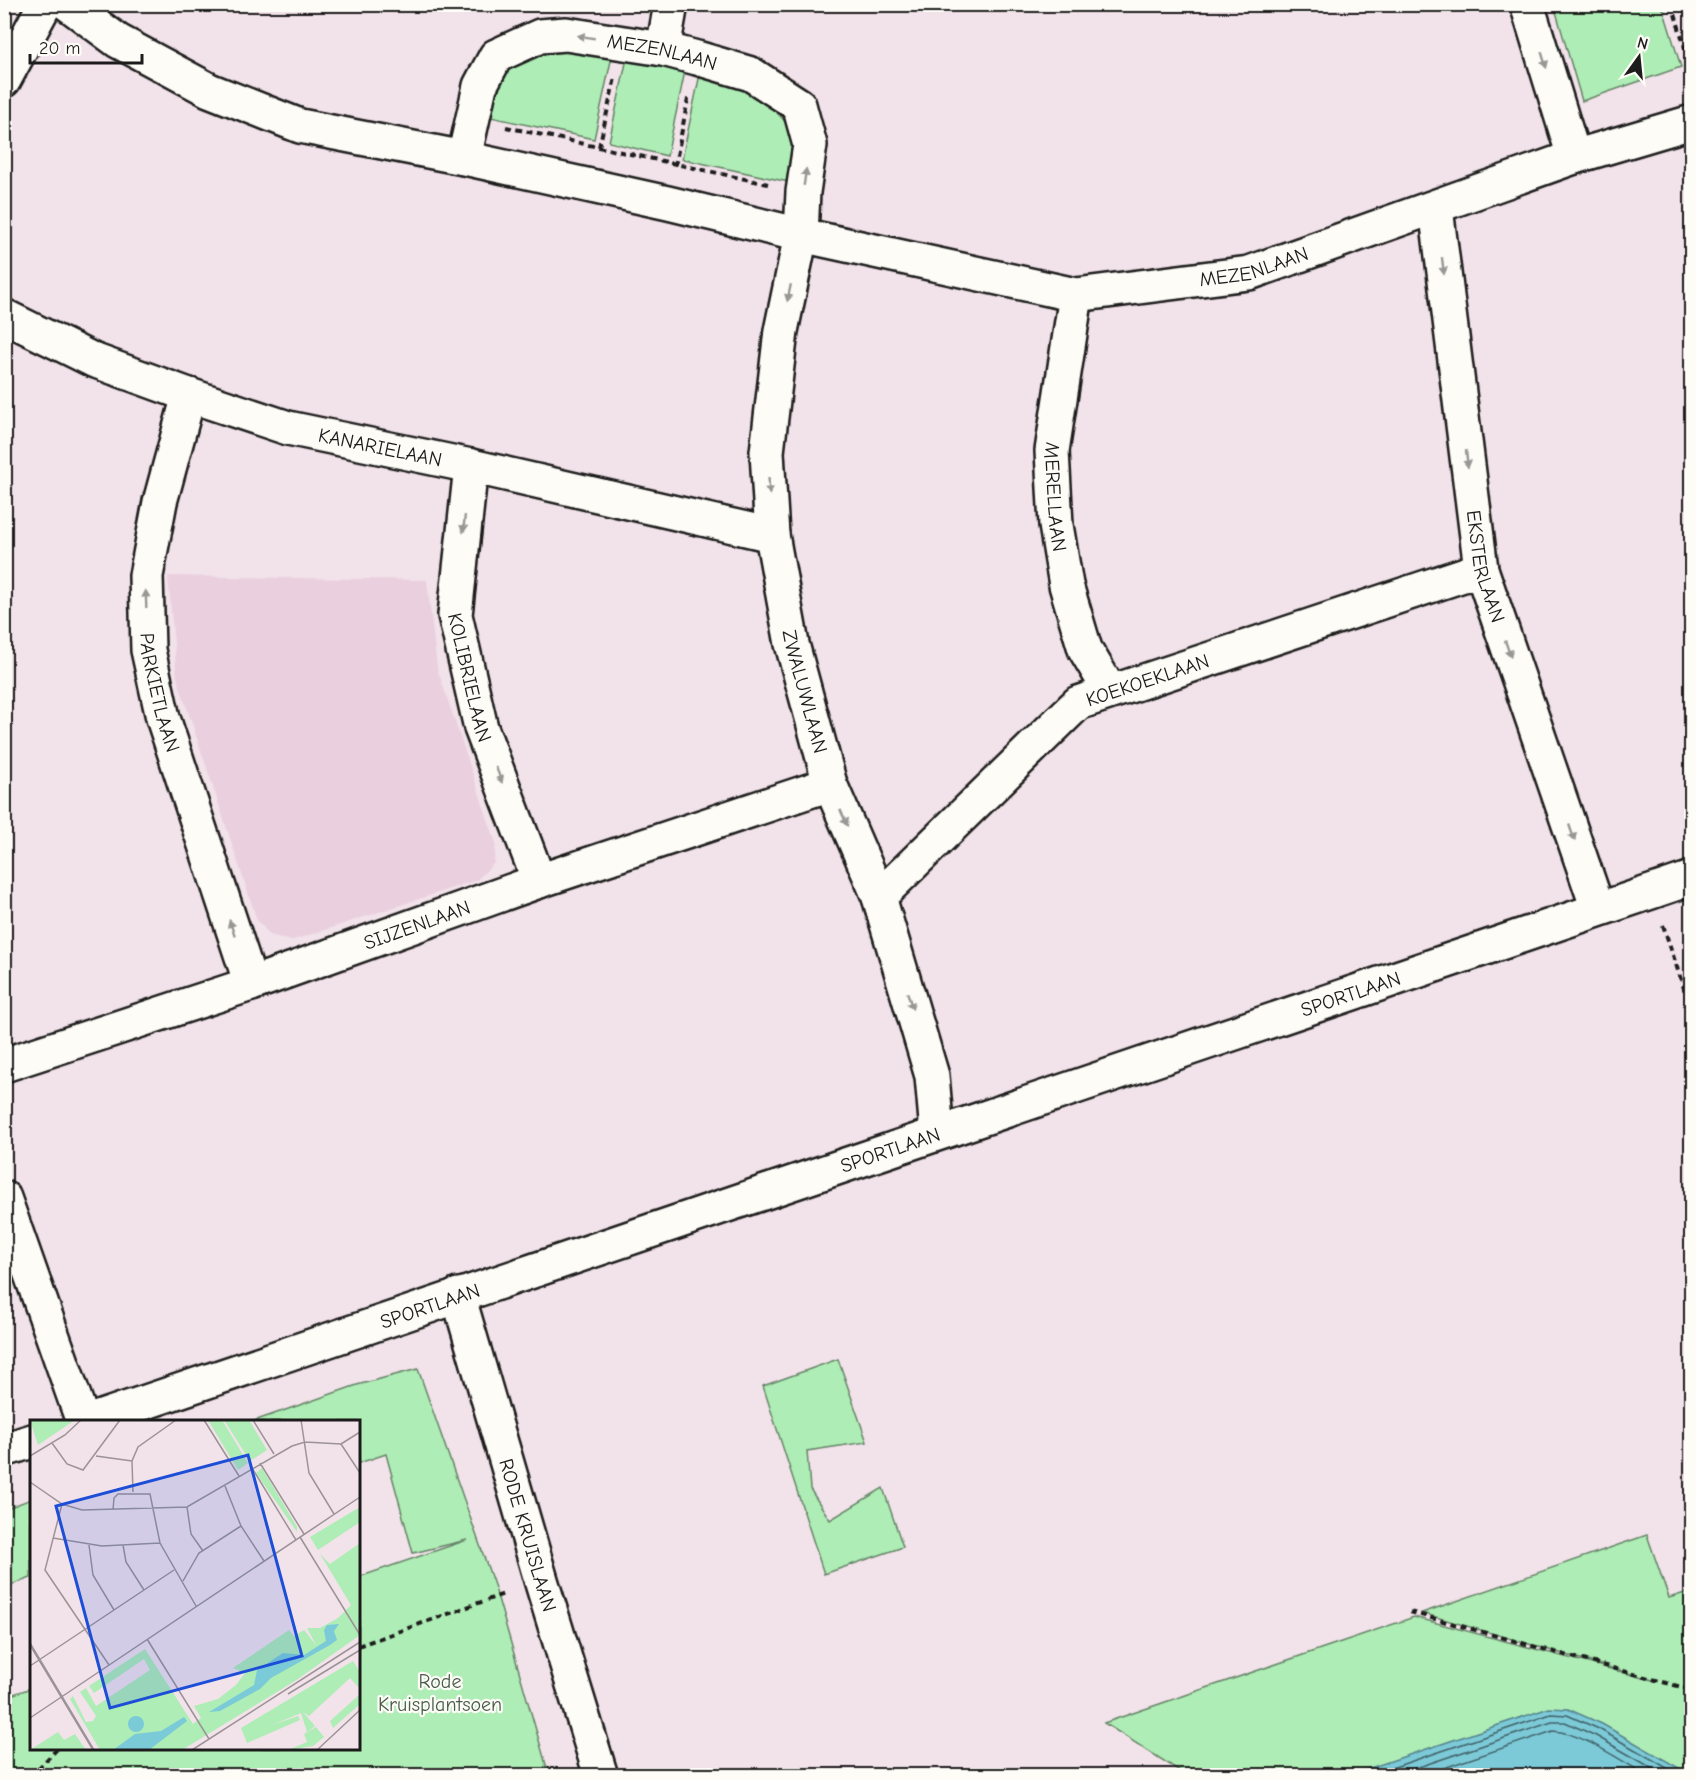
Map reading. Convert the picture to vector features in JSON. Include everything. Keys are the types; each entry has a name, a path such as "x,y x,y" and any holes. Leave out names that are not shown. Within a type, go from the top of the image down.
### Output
{"street":[{"path":"4,80 45,4"},
{"name":"MEZENLAAN","path":"68,4 118,41 199,84 300,126 464,158 668,203 801,236 1076,295 1248,273 1574,157 1692,122"},
{"path":"663,49 671,4"},
{"path":"1527,4 1574,157"},
{"name":"MEZENLAAN","path":"464,158 480,86 496,56 540,36 566,33 663,49 752,74 799,105 810,145 803,192 801,236"},
{"name":"EKSTERLAAN","path":"1436,208 1481,569 1598,909"},
{"name":"ZWALUWLAAN","path":"801,236 781,331 767,452 772,535 792,644 830,784 879,897 933,1076 937,1133"},
{"name":"MERELLAAN","path":"1076,295 1052,451 1056,525 1066,585 1084,649 1110,691"},
{"name":"KANARIELAAN","path":"4,316 93,360 288,428 471,466 772,535"},
{"name":"PARKIETLAAN","path":"189,395 160,502 146,576 148,650 163,718 251,984"},
{"name":"KOLIBRIELAAN","path":"471,466 455,615 481,728 539,881"},
{"name":"KOEKOEKLAAN","path":"879,897 1078,703 1481,569"},
{"name":"SIJZENLAAN","path":"4,1065 251,984 539,881 830,784"},
{"name":"SPORTLAAN","path":"91,1420 1692,878"},
{"path":"4,1198 84,1420"},
{"name":"RODE KRUISLAAN","path":"458,1295 601,1776"},
{"path":"4,1450 30,1442"}],"path":[{"path":"1672,4 1692,71"},
{"path":"589,186 623,42"},
{"path":"668,203 697,58"},
{"path":"473,120 803,192"},
{"path":"1652,891 1692,1013"},
{"path":"360,1645 504,1594"},
{"path":"1410,1612 1692,1690"},
{"path":"31,1776 57,1750"}],"shaded area":[{"path":"168,576 427,580 437,668 496,843 494,863 477,880 291,941 270,935 257,920 177,678"}],"green space":[{"path":"1554,5 1662,5 1681,67 1582,101"},
{"path":"570,48 612,56 594,139 486,116 491,91 506,71 523,59 544,50"},
{"path":"627,58 685,71 667,156 609,142"},
{"path":"700,74 721,78 736,85 766,103 783,119 789,127 794,148 789,182 682,159"},
{"path":"838,1359 867,1442 807,1451 810,1489 830,1520 883,1488 903,1547 824,1574 763,1386"},
{"name":"Rode Kruisplantsoen","path":"418,1369 495,1588 549,1775 5,1775 5,1697 30,1688 30,1750 360,1750 360,1577 467,1540 413,1553 386,1454 360,1463 360,1420 257,1420 357,1385"},
{"path":"30,1499 30,1578 5,1587 5,1509"},
{"path":"1647,1535 1669,1598 1691,1591 1691,1775 1184,1775 1104,1723 1414,1617 1656,1681 1422,1613"}],"water":[{"path":"1549,1708 1568,1709 1602,1724 1691,1775 1349,1775"}]}
